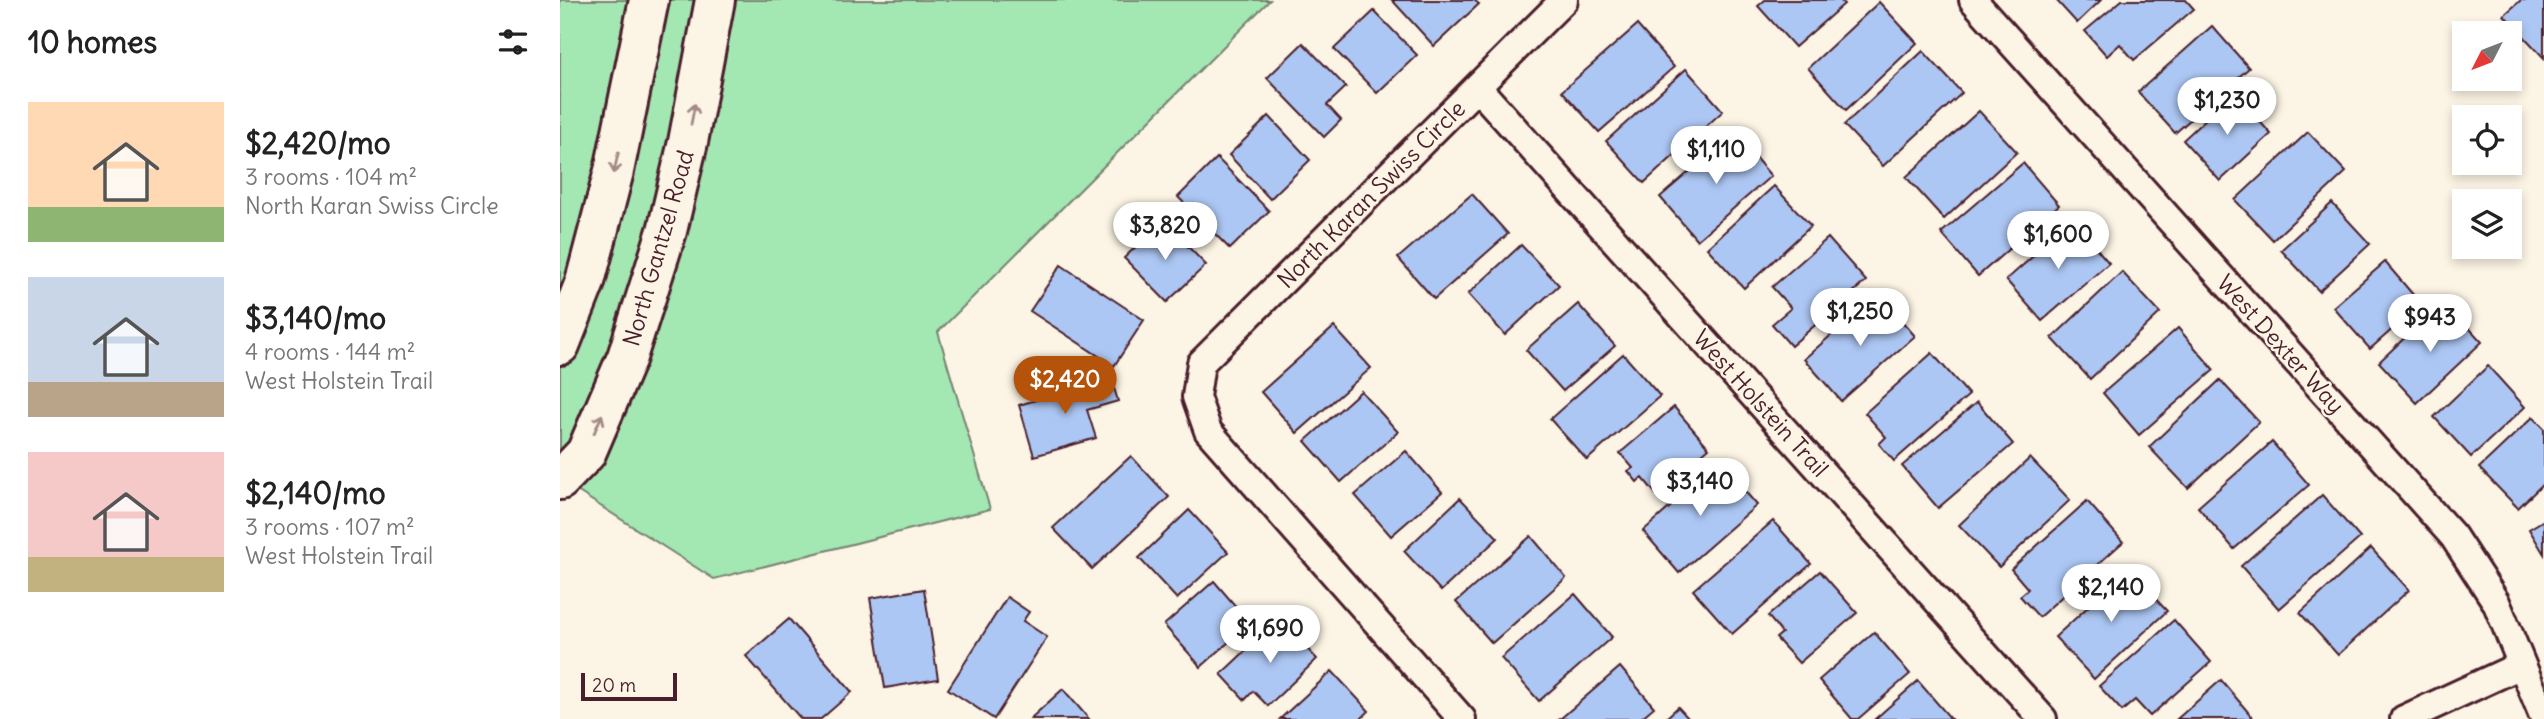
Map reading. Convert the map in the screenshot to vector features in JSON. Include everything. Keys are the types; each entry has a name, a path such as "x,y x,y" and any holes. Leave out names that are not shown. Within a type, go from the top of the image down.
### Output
{"main road":[{"path":"560,345 585,282 614,171 649,0"},
{"name":"North Gantzel Road","path":"560,480 586,453 627,357 667,230 688,142 715,0"}],"street":[{"name":"North Karan Swiss Circle","path":"1462,719 1208,431 1196,397 1201,363 1564,0"},
{"name":"West Dexter Way","path":"1973,0 2453,536 2496,601 2544,718"},
{"name":"West Holstein Trail","path":"1478,88 2043,719"},
{"path":"2404,719 2521,665"}],"green space":[{"path":"560,0 1270,0 938,332 990,509 714,579 560,480"}],"building":[{"path":"1392,0 1474,0 1479,4 1434,46"},
{"path":"1765,0 1840,0 1844,4 1795,47 1758,6"},
{"path":"2056,0 2101,0 2077,23"},
{"path":"2122,0 2186,0 2194,9 2134,60 2120,44 2107,56 2085,31"},
{"path":"2521,0 2544,0 2544,58 2522,34 2522,21 2510,21 2504,15"},
{"path":"1879,2 1917,43 1846,110 1808,68"},
{"path":"1374,11 1417,55 1377,93 1334,49"},
{"path":"1637,25 1674,67 1599,132 1562,91"},
{"path":"2212,26 2249,68 2175,133 2138,92"},
{"path":"1303,43 1346,87 1327,105 1341,120 1324,137 1267,78"},
{"path":"1923,51 1962,93 1883,166 1844,125"},
{"path":"1686,69 1723,111 1644,183 1606,141"},
{"path":"2234,93 2271,134 2220,181 2183,140"},
{"path":"1979,111 2017,152 1944,219 1906,177"},
{"path":"1269,116 1310,160 1270,199 1229,155"},
{"path":"2308,132 2346,172 2273,240 2235,200"},
{"path":"1734,133 1771,176 1697,240 1660,197"},
{"path":"1217,158 1269,211 1230,249 1178,197"},
{"path":"2023,163 2059,205 1978,276 1941,233"},
{"path":"1774,186 1811,226 1744,288 1707,248"},
{"path":"1472,194 1508,234 1434,299 1398,258"},
{"path":"2332,203 2370,244 2319,291 2281,250"},
{"path":"1163,221 1206,265 1167,302 1124,258"},
{"path":"2073,221 2109,263 2042,321 2006,280"},
{"path":"1828,238 1866,281 1791,346 1772,324 1791,308 1772,287"},
{"path":"1521,245 1559,285 1505,335 1468,294"},
{"path":"2385,262 2421,304 2370,349 2333,307"},
{"path":"1061,265 1144,320 1114,366 1030,311"},
{"path":"2122,272 2160,313 2090,379 2052,338"},
{"path":"1878,294 1915,336 1841,401 1804,359"},
{"path":"1578,304 1615,346 1563,391 1526,350"},
{"path":"2434,310 2448,325 2458,316 2482,342 2417,403 2379,362"},
{"path":"1334,327 1371,368 1297,433 1261,392"},
{"path":"2178,328 2214,370 2139,435 2103,393"},
{"path":"1932,353 1969,395 1894,461 1879,444 1886,437 1865,413"},
{"path":"1623,354 1660,396 1587,460 1550,419"},
{"path":"2488,366 2525,407 2471,457 2434,417"},
{"path":"1111,378 1118,401 1087,410 1096,438 1034,456 1019,405"},
{"path":"2220,380 2259,422 2188,488 2149,447"},
{"path":"1361,391 1398,432 1341,482 1305,441"},
{"path":"1977,402 2013,444 1938,508 1902,466"},
{"path":"1674,407 1709,448 1656,494 1642,477 1637,482 1628,471 1633,468 1620,453"},
{"path":"2533,417 2544,428 2544,483 2518,508 2479,468"},
{"path":"2272,442 2309,485 2234,549 2198,507"},
{"path":"1406,451 1442,492 1391,536 1355,495"},
{"path":"1131,456 1169,497 1092,569 1053,528"},
{"path":"2030,458 2070,500 1999,567 1959,525"},
{"path":"1720,463 1757,505 1679,573 1643,531"},
{"path":"2322,495 2360,538 2279,609 2241,566"},
{"path":"1460,498 1498,538 1441,591 1404,551"},
{"path":"2087,501 2123,542 2039,617 2020,596 2028,589 2011,569"},
{"path":"1189,510 1228,552 1177,599 1139,558"},
{"path":"2544,520 2544,554 2529,529"},
{"path":"1773,521 1811,564 1732,634 1693,590"},
{"path":"1531,536 1566,578 1492,643 1456,602"},
{"path":"2371,548 2409,590 2338,655 2300,613"},
{"path":"2128,570 2167,611 2094,679 2055,637"},
{"path":"1820,571 1857,613 1799,663 1776,638 1782,633 1768,616"},
{"path":"1214,581 1250,623 1201,667 1164,625"},
{"path":"924,589 938,679 885,688 870,598"},
{"path":"1575,594 1612,637 1539,701 1501,658"},
{"path":"1007,597 1029,612 1023,621 1047,637 994,719 948,689"},
{"path":"789,619 852,692 821,719 801,719 746,656"},
{"path":"1279,619 1317,659 1268,706 1253,691 1245,700 1221,674"},
{"path":"2174,620 2211,662 2150,716 2135,700 2122,711 2099,686"},
{"path":"1874,632 1910,674 1858,719 1852,719 1819,680"},
{"path":"1620,667 1654,707 1640,719 1560,719"},
{"path":"1332,671 1369,711 1361,719 1280,719"},
{"path":"2221,680 2254,719 2177,719"},
{"path":"1918,681 1951,719 1875,719"},
{"path":"1063,689 1089,719 1030,719"},
{"path":"1678,707 1689,719 1665,719"}]}
